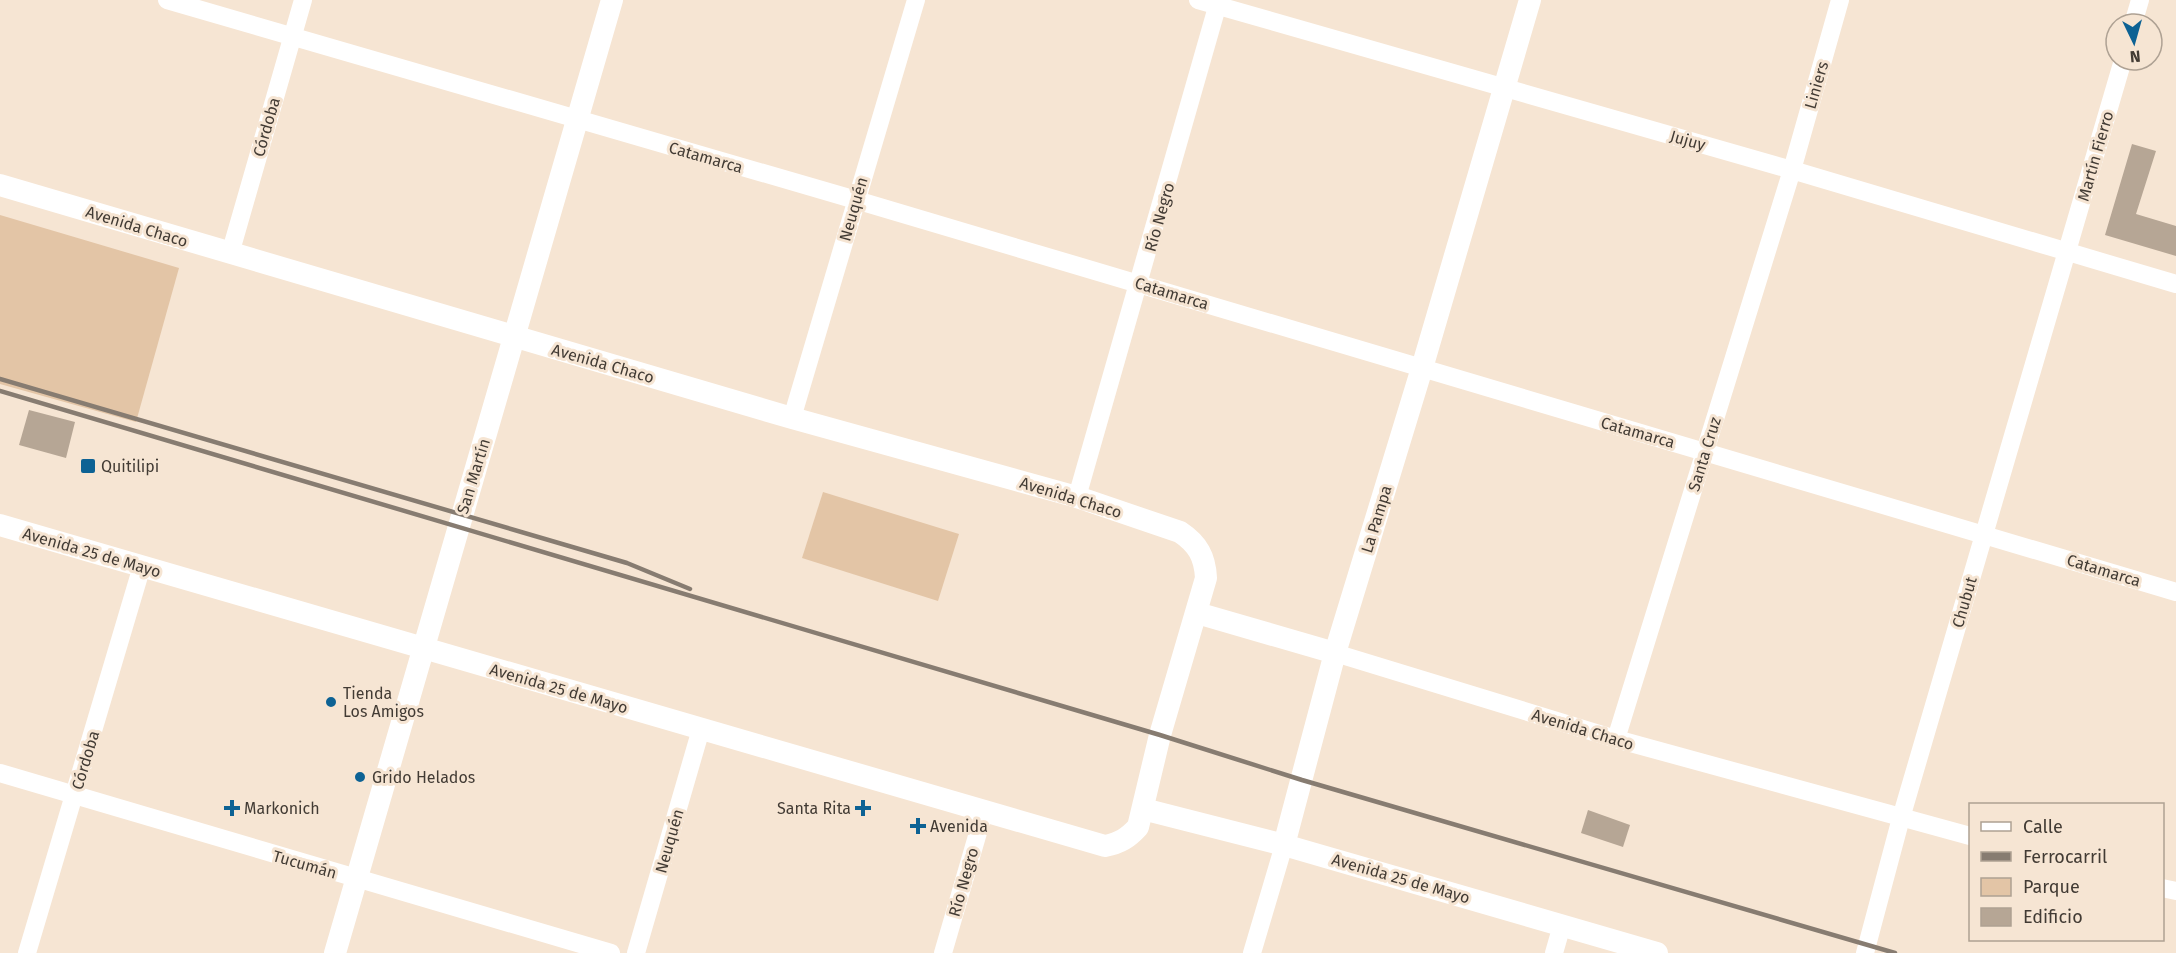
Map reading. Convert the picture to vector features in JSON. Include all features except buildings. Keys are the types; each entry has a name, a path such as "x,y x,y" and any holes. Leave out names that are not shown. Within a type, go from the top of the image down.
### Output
{"street":[{"name":"Catamarca","path":"166,0 856,200 2176,591"},
{"name":"Córdoba","path":"230,254 303,0"},
{"name":"San Martín","path":"335,953 612,0"},
{"name":"Neuquén","path":"792,418 916,0"},
{"name":"Jujuy","path":"1198,0 1218,3 2176,284"},
{"name":"La Pampa","path":"1252,953 1284,845 1335,653 1422,368 1530,0"},
{"name":"Liniers","path":"1792,170 1840,0"},
{"name":"Río Negro","path":"1077,497 1140,284 1218,3"},
{"name":"Martín Fierro","path":"2067,252 2120,72"},
{"name":"Santa Cruz","path":"1616,739 1792,170"},
{"name":"Avenida Chaco","path":"0,185 515,338 1077,497 1180,532 1192,540 1205,564 1206,578 1197,613 1616,739 1969,836"},
{"name":"Chubut","path":"1866,953 1901,818 2067,252"},
{"name":"Avenida 25 de Mayo","path":"0,525 1092,844 1105,846 1118,844 1130,837 1138,827 1143,809 1284,845 1657,953"},
{"name":"Córdoba","path":"27,953 142,566"},
{"path":"1143,809 1160,735 1197,613"},
{"name":"Neuquén","path":"636,953 701,729"},
{"name":"Tucumán","path":"0,773 611,953"},
{"name":"Río Negro","path":"943,953 984,812"},
{"path":"1554,953 1563,925"}],"green space":[{"path":"0,215 179,268 136,422 0,384"},
{"path":"823,492 959,534 938,601 802,558"}],"railway":[{"path":"0,379 627,563 690,589"},
{"path":"0,391 1160,735 1302,780 1895,953"}],"place":[{"name":"Quitilipi","path":"88,466"},
{"name":"Tienda Los Amigos","path":"331,702"},
{"name":"Grido Helados","path":"360,777"},
{"name":"Markonich","path":"232,808"},
{"name":"Santa Rita","path":"863,808"},
{"name":"Avenida","path":"918,826"}]}
